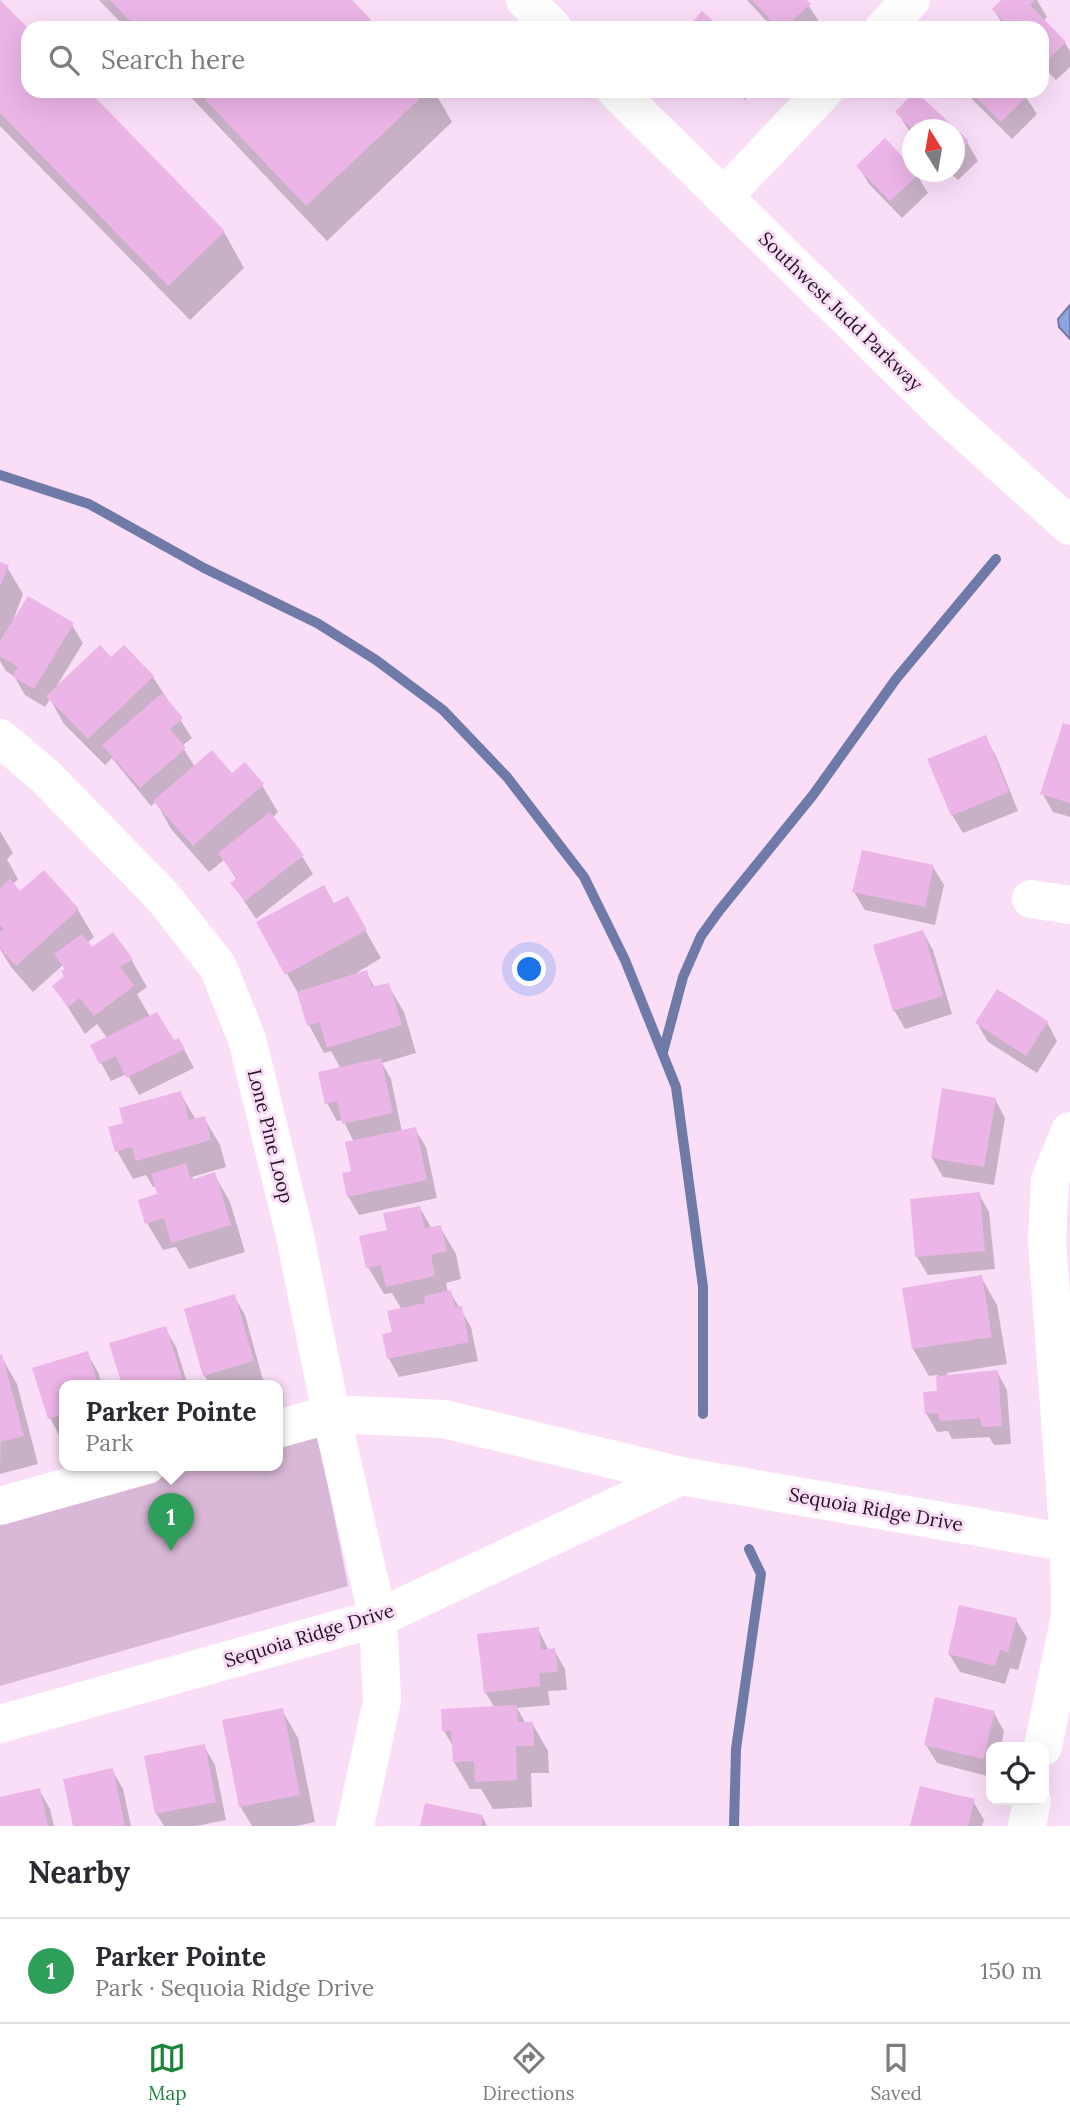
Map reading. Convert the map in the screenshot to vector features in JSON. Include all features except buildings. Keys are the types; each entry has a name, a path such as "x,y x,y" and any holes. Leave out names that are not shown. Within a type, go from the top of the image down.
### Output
{"main road":[{"path":"525,0 546,21"},
{"name":"Southwest Judd Parkway","path":"623,98 944,412 1070,526"},
{"path":"724,197 817,98"},
{"name":"Lone Pine Loop","path":"0,738 45,776 164,898 218,967 247,1039 296,1236 331,1414 378,1618 382,1700 355,1826"},
{"path":"1031,899 1070,905"},
{"path":"1044,1742 1070,1616 1070,1543 1047,1240 1050,1180 1070,1131"},
{"name":"Sequoia Ridge Drive","path":"283,1428 331,1414 444,1419 681,1476 1070,1543"},
{"path":"0,1506 125,1471"},
{"name":"Sequoia Ridge Drive","path":"0,1724 378,1618 681,1476"},
{"path":"1027,1826 1031,1805"}],"shaded area":[{"path":"316,1425 348,1586 0,1686 0,1517 157,1471 283,1471 283,1435"}],"water":[{"path":"1070,305 1070,339 1059,327 1058,319"}],"waterway":[{"path":"0,475 89,504 204,568 317,623 376,660 443,710 507,777 584,877 625,960 676,1087 703,1287 703,1414"},
{"path":"663,1052 683,977 701,936 813,795 896,679 996,559"},
{"path":"734,1826 736,1749 761,1574 749,1549"}],"place":[{"name":"Parker Pointe","path":"171,1551"}]}
